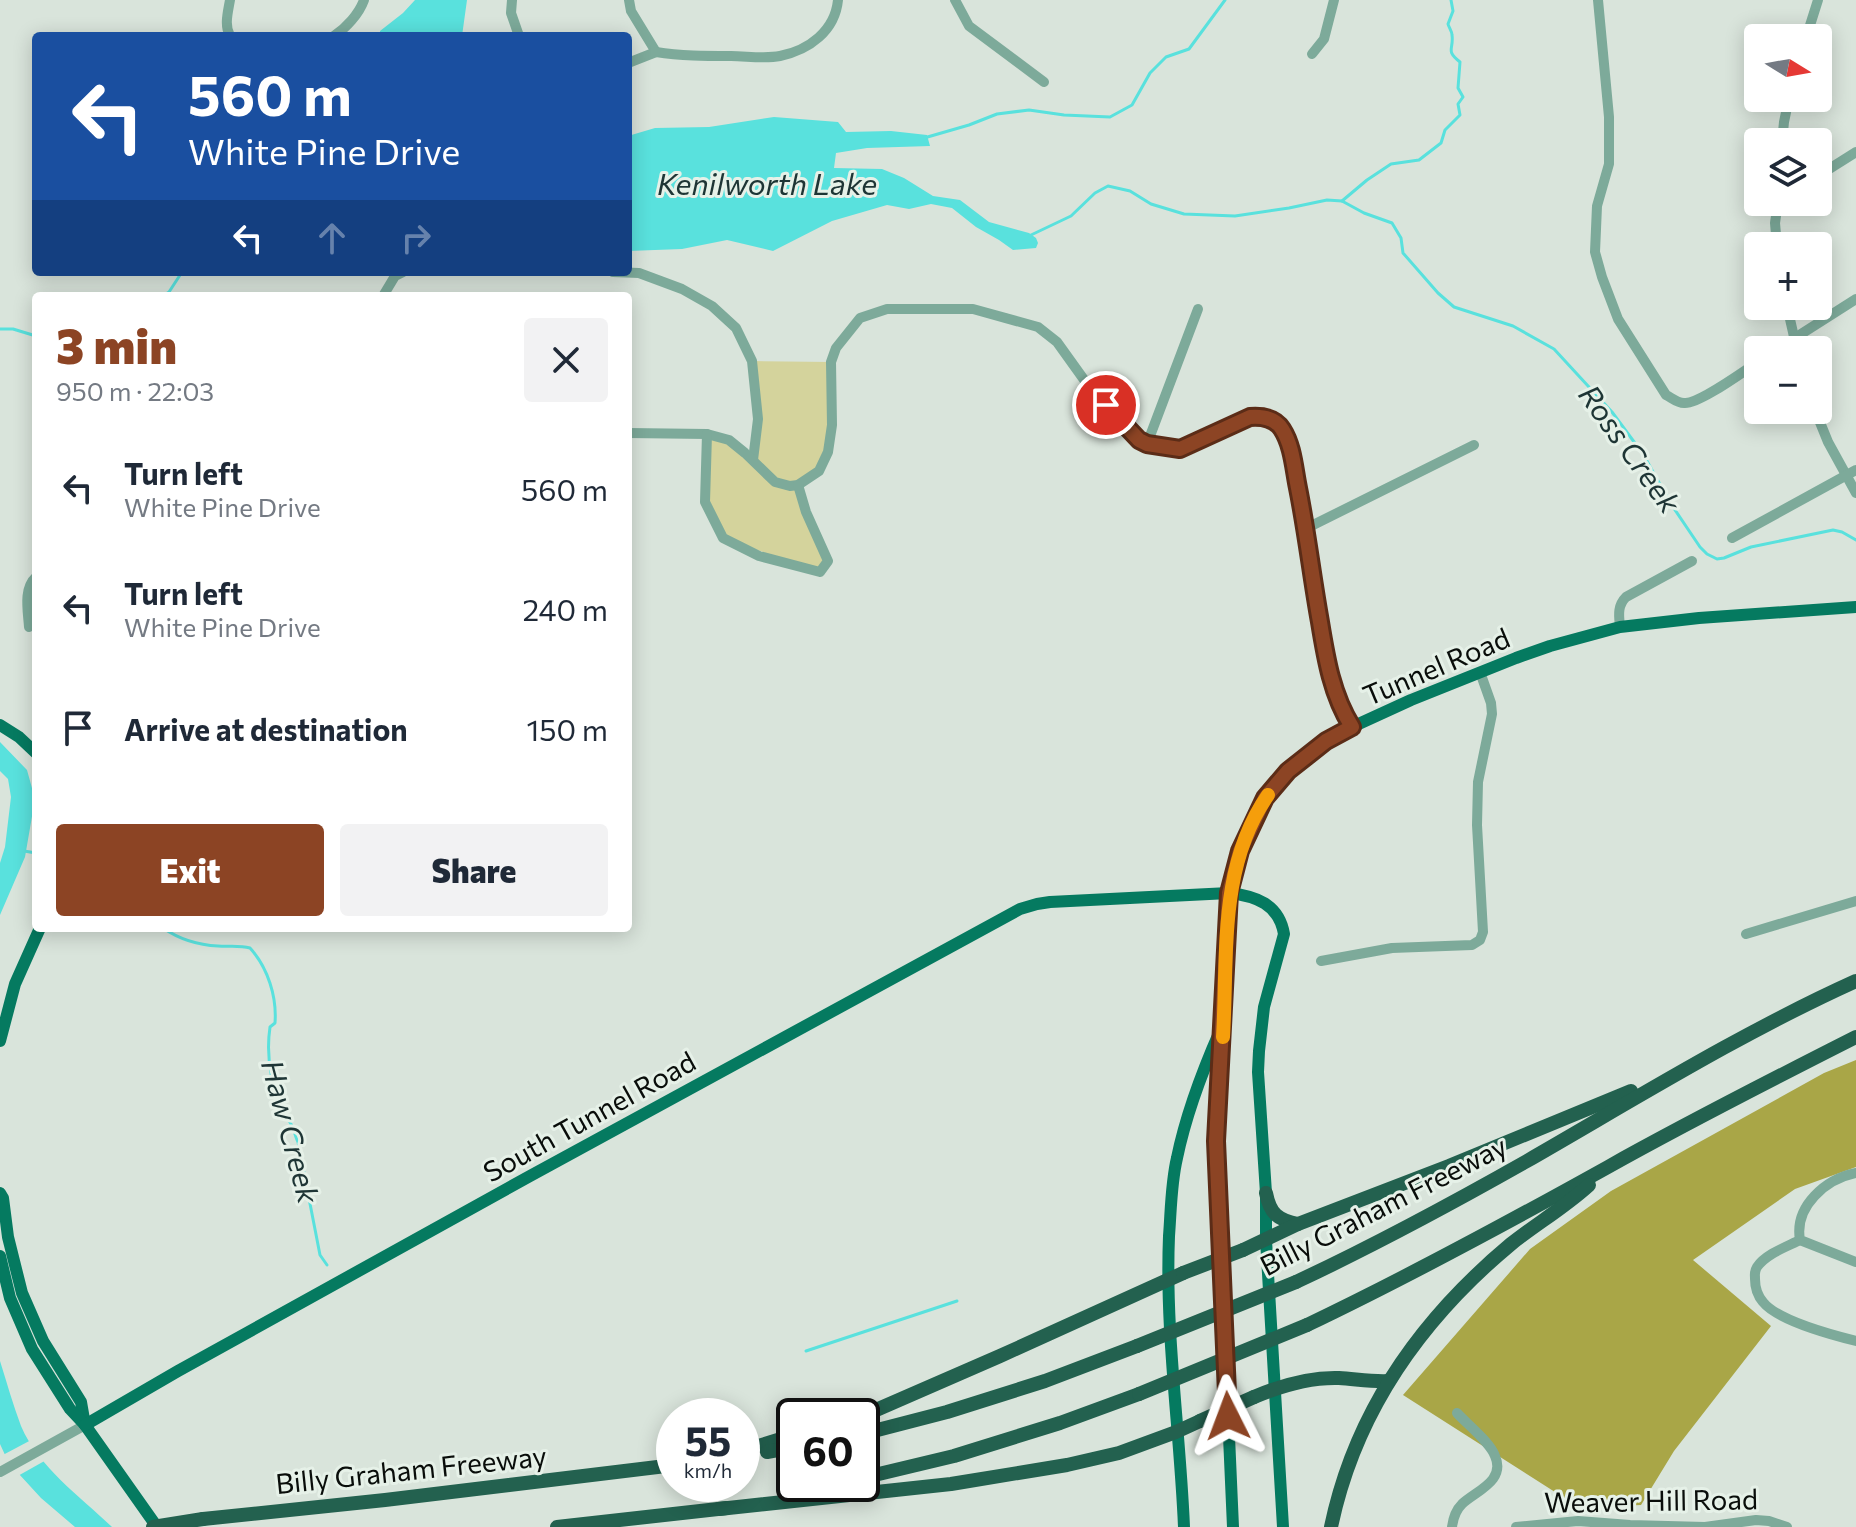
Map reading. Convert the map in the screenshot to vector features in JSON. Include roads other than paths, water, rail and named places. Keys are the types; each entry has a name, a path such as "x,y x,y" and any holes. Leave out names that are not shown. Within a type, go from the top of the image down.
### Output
{"highway":[{"name":"Billy Graham Freeway","path":"880,1429 1045,1381 1296,1282 1413,1224 1651,1088 1856,981"},
{"path":"880,1473 1060,1423 1307,1325 1384,1289 1856,1037"},
{"path":"880,1408 1298,1224 1637,1089 1651,1088"},
{"path":"1331,1527 1358,1438 1389,1381 1431,1323 1483,1268 1610,1166"},
{"path":"1266,1193 1273,1213 1285,1222 1298,1224"},
{"path":"557,1527 951,1484 1067,1465 1119,1453 1176,1432 1275,1388 1325,1379 1389,1381"},
{"name":"Billy Graham Freeway","path":"155,1527 656,1467"},
{"path":"719,1509 776,1497"}],"main road":[{"name":"Tunnel Road","path":"1233,1527 1216,1141 1229,893 1240,851 1265,798 1288,771 1326,741 1352,727 1411,700 1550,646 1620,627 1856,607"},
{"path":"0,725 32,749"},
{"name":"South Tunnel Road","path":"85,1425 530,1176 1020,909 1050,902 1229,893 1256,898 1271,906 1283,924 1284,934 1260,1031 1258,1072 1283,1527"},
{"path":"0,1041 15,984 38,932"},
{"path":"1184,1527 1167,1280 1171,1199 1177,1158 1197,1089 1223,1025"},
{"path":"0,1193 13,1262 28,1309 52,1357 81,1402 85,1425"},
{"path":"0,1256 10,1298 32,1349 70,1409 85,1425 155,1527"}],"street":[{"path":"228,32 230,0"},
{"path":"340,32 364,0"},
{"path":"512,0 511,13 518,32"},
{"path":"629,0 631,11 656,52"},
{"path":"632,61 656,52 684,56 777,56 797,51 818,39 833,19 838,0"},
{"path":"955,0 969,26 1044,82"},
{"path":"1312,54 1324,39 1334,0"},
{"path":"1598,0 1609,117 1609,164 1597,206 1595,252 1618,319 1666,395 1676,401 1687,404 1702,398 1744,371"},
{"path":"1810,24 1818,0"},
{"path":"1832,167 1856,152"},
{"path":"632,273 682,289 712,306 736,328 752,361 758,419 753,460"},
{"path":"1806,336 1856,299"},
{"path":"632,433 707,434 729,440 775,482 798,485 819,471 828,452 832,425 831,362 836,348 860,318 887,309 973,309 1038,327 1057,342 1090,388 1139,440 1147,444 1180,449 1250,417 1272,419 1288,441 1332,684 1352,727"},
{"path":"1147,444 1198,309"},
{"path":"1821,424 1856,493"},
{"path":"707,434 705,502 723,538 759,556 820,572 828,561 806,512 798,485"},
{"path":"1305,529 1474,445"},
{"path":"1732,538 1856,470"},
{"path":"1620,627 1619,608 1626,597 1692,561"},
{"path":"29,627 27,600 32,580"},
{"path":"1321,961 1392,948 1472,945 1480,940 1483,932 1477,825 1478,782 1492,714 1480,672"},
{"path":"1746,934 1856,901"},
{"path":"1800,1240 1798,1229 1811,1200 1823,1187 1856,1173"},
{"path":"1856,1262 1800,1240 1770,1256 1754,1274 1755,1289 1764,1304 1774,1311 1805,1326 1856,1341"},
{"path":"1452,1527 1462,1505 1494,1479 1497,1464 1495,1454 1457,1413"},
{"name":"South Tunnel Road","path":"0,1472 85,1425"},
{"name":"Weaver Hill Road","path":"1516,1527 1578,1521 1705,1527 1756,1520 1787,1527"}],"water":[{"path":"415,0 467,0 463,32 380,32"},
{"name":"Kenilworth Lake","path":"774,117 838,122 846,132 891,131 927,135 930,146 867,148 836,153 834,168 882,169 933,196 960,200 989,222 1029,233 1038,243 1036,248 1013,250 952,208 931,204 909,209 887,205 832,221 773,251 727,240 682,249 632,251 632,135 655,128 709,127"},
{"path":"0,742 27,770 32,788 32,816 25,857 0,915 0,863 11,797 8,779 0,771"},
{"path":"0,1361 21,1426 38,1455 112,1527 75,1527 41,1498 6,1457 0,1444"}],"waterway":[{"path":"924,138 997,114 1029,110 1110,117 1132,105 1150,73 1166,57 1189,49 1225,0"},
{"path":"1342,201 1391,164 1419,160 1441,143 1445,130 1460,115 1458,104 1463,97 1458,88 1460,62 1451,52 1452,34 1448,24 1453,11 1451,0"},
{"name":"Ross Creek","path":"1031,235 1071,216 1095,193 1108,186 1130,191 1151,204 1184,214 1235,216 1327,200 1342,201 1392,223 1401,238 1403,253 1454,307 1513,326 1554,349 1612,412 1643,454 1671,504 1707,554 1717,559 1724,558 1751,547 1833,530 1856,540"},
{"name":"Ross Creek","path":"169,292 179,276"},
{"name":"Ross Creek","path":"0,329 32,335"},
{"name":"Haw Creek","path":"24,851 32,852"},
{"name":"Haw Creek","path":"171,932 196,943 250,948 266,974 273,993 275,1013 275,1023 270,1027 269,1037 272,1079 277,1098 298,1142 320,1255 327,1265"},
{"name":"Haw Creek","path":"806,1351 957,1301"}]}
